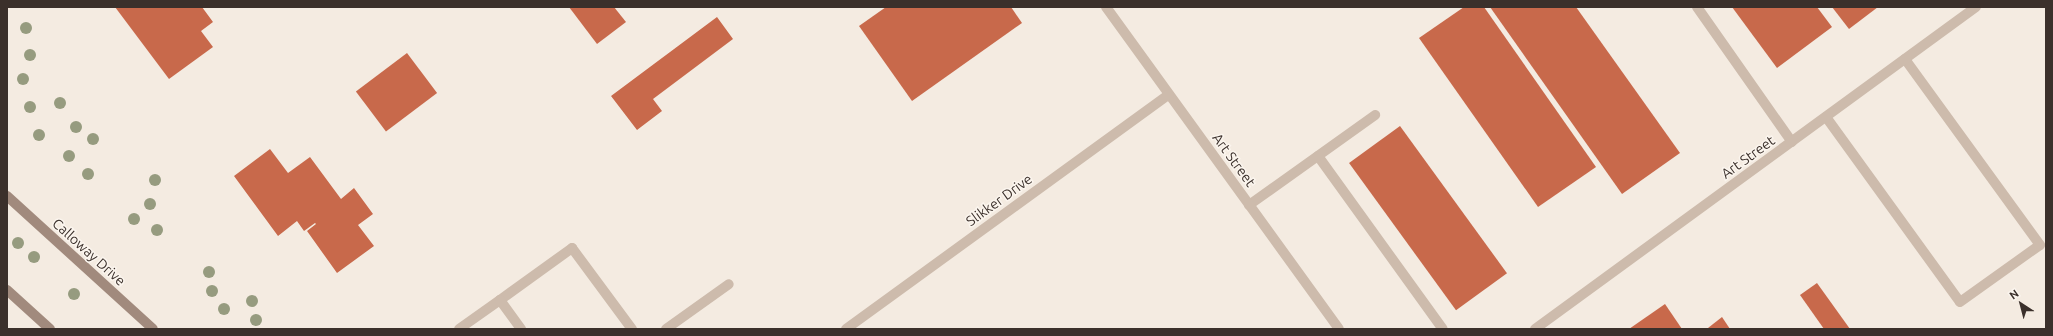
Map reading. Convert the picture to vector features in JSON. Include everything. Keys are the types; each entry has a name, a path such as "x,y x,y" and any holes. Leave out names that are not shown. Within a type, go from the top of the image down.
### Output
{"main road":[{"name":"Calloway Drive","path":"7,196 153,329"},
{"path":"7,290 50,329"}],"street":[{"name":"Art Street","path":"1106,7 1338,329"},
{"path":"1697,7 1792,142"},
{"name":"Art Street","path":"1535,329 1976,7"},
{"path":"1826,117 1960,302 2040,245 1905,59"},
{"name":"Slikker Drive","path":"846,329 1169,94"},
{"path":"1249,205 1375,115"},
{"path":"1318,156 1443,329"},
{"path":"459,329 572,248 632,329"},
{"path":"666,329 729,284"},
{"path":"500,300 521,329"}],"building":[{"path":"115,7 202,7 213,22 201,31 213,47 169,79"},
{"path":"569,7 614,7 626,22 597,44"},
{"path":"886,7 1011,7 1022,23 912,101 859,26"},
{"path":"1464,7 1484,7 1596,167 1538,207 1419,38"},
{"path":"1490,7 1576,7 1680,153 1622,194"},
{"path":"1732,7 1817,7 1832,27 1777,68"},
{"path":"1832,7 1878,7 1849,29"},
{"path":"717,17 733,39 653,99 662,111 637,130 611,96"},
{"path":"407,53 437,93 386,131 356,92"},
{"path":"1400,126 1507,273 1456,310 1349,163"},
{"path":"270,149 288,173 310,157 341,199 354,188 373,214 358,225 374,246 337,273 307,231 316,224 315,223 304,231 297,221 278,236 234,176"},
{"path":"1817,283 1850,329 1824,329 1800,295"},
{"path":"1665,304 1682,329 1629,329"},
{"path":"1722,317 1730,329 1708,328"}]}
